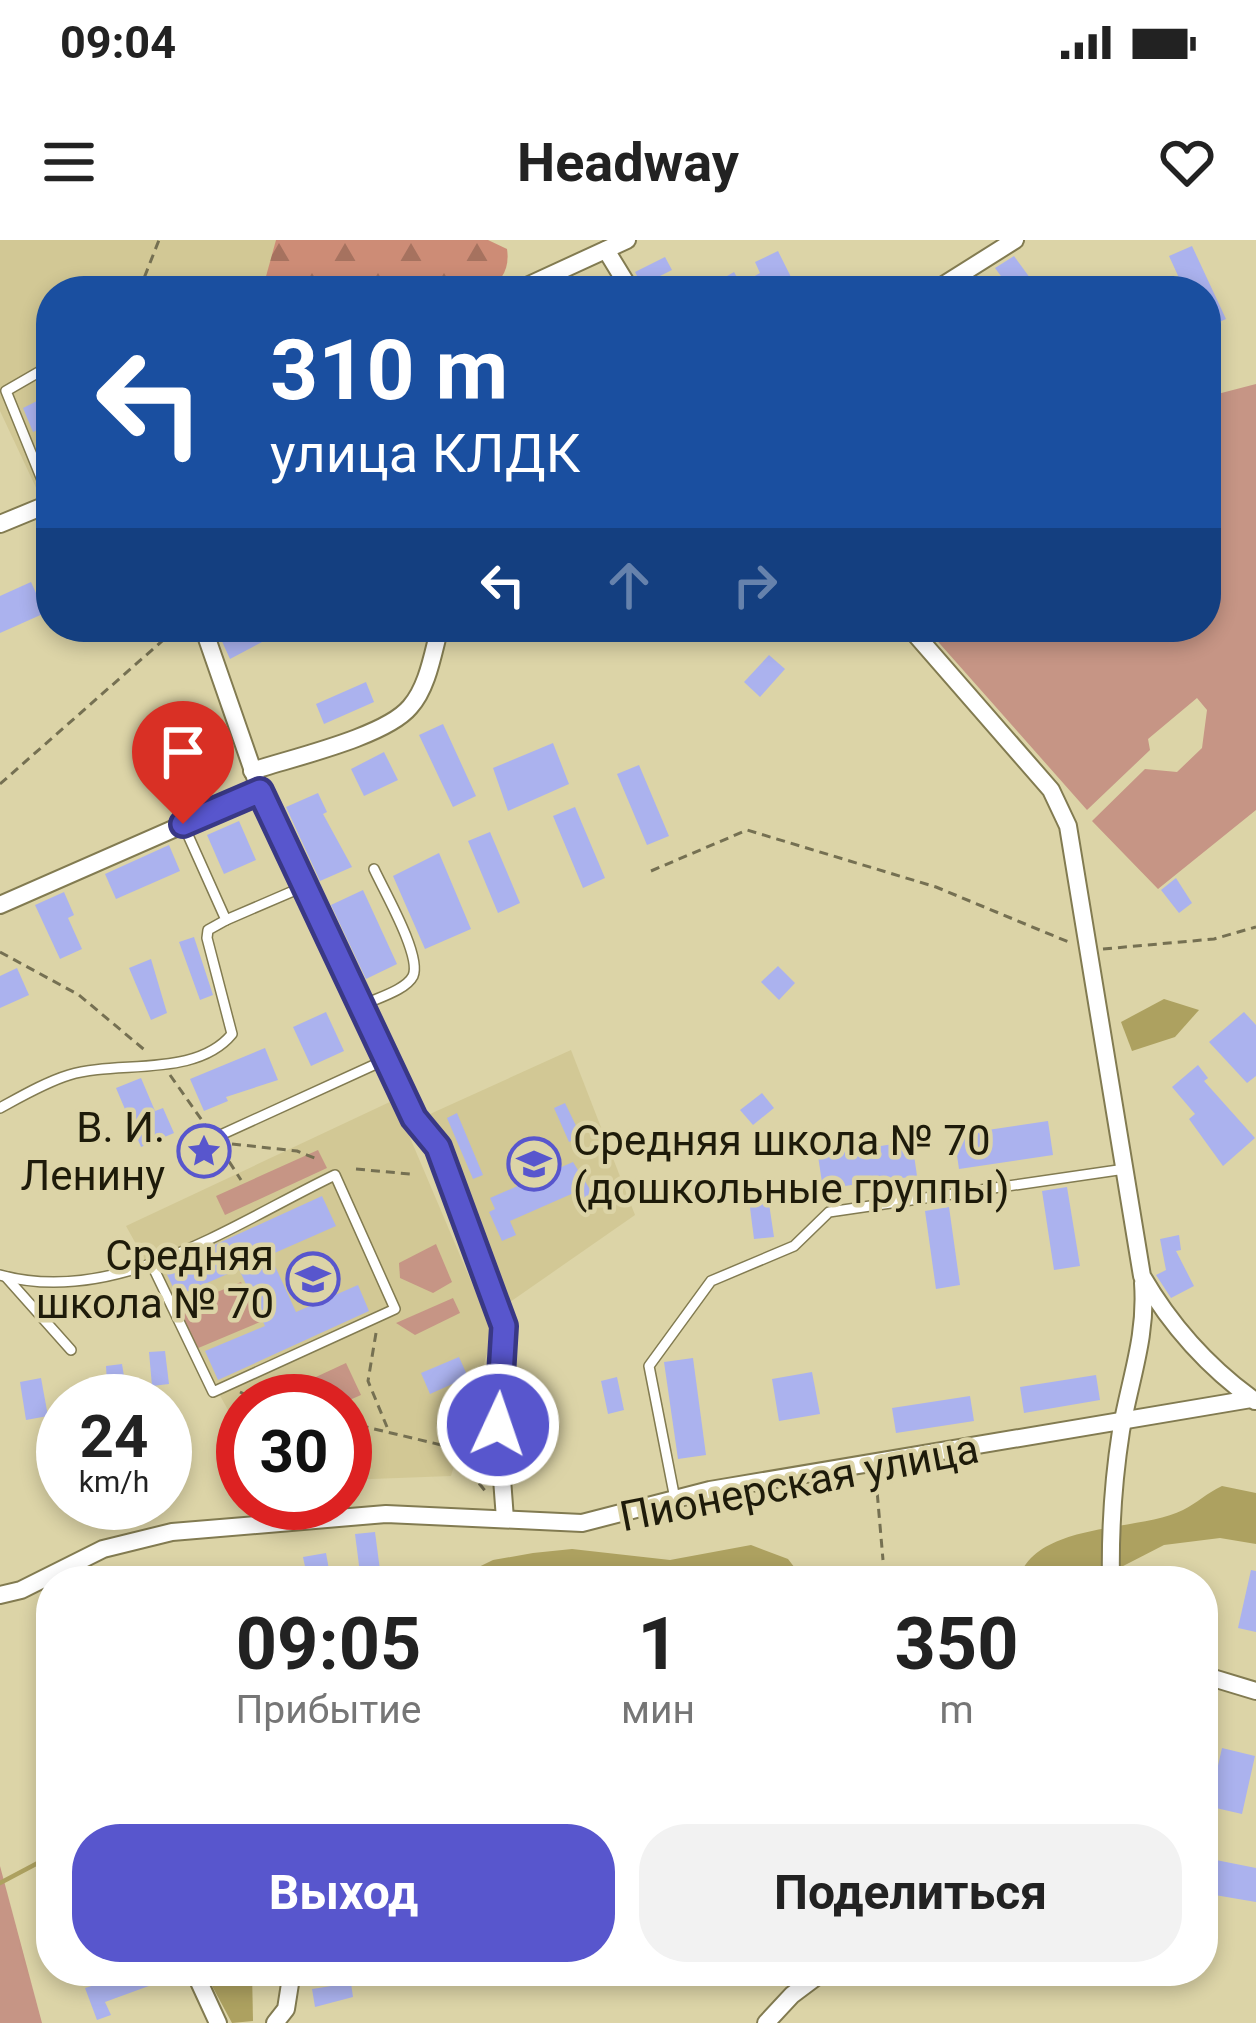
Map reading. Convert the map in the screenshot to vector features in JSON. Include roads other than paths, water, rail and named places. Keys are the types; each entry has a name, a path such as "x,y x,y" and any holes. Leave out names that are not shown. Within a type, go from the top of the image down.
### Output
{"street":[{"path":"958,276 1015,240"},
{"path":"548,276 615,244 626,276"},
{"path":"0,524 36,508"},
{"path":"208,642 260,791 414,1118 438,1147 504,1326 499,1432 504,1513"},
{"path":"252,771 376,729 410,708 436,642"},
{"path":"922,642 1051,790 1068,826 1146,1322 1122,1424 1110,1505 1111,1566"},
{"path":"0,905 260,791"},
{"path":"1142,1276 1163,1313 1253,1400"},
{"name":"Пионерская улица","path":"69,1566 103,1549 172,1532 386,1514 475,1518 504,1513 582,1523 675,1499 1253,1400"},
{"name":"Пионерская улица","path":"0,1595 36,1582"},
{"path":"1218,1680 1256,1691"},
{"path":"201,1986 218,2023"},
{"path":"274,2023 286,2009 290,1986"},
{"path":"766,2023 803,1986"}],"lane":[{"path":"36,374 6,391 36,465"},
{"path":"183,824 226,920"},
{"path":"363,1005 408,982 415,968 411,947 374,869"},
{"path":"0,1108 71,1075 136,1063 164,1066 224,1042 232,1034 208,930 305,886"},
{"path":"216,1141 387,1059"},
{"path":"675,1499 649,1366 711,1281 794,1246 829,1212 1125,1169"},
{"path":"3,1276 43,1285 108,1280 335,1175 394,1309 213,1392 151,1263"},
{"path":"3,1276 71,1350"}],"waterway":[{"path":"0,1883 36,1864"}],"place":[{"name":"В. И. Ленину","path":"204,1151"},
{"name":"Средняя школа № 70 (дошкольные группы)","path":"534,1164"},
{"name":"Средняя школа № 70","path":"313,1279"}]}
